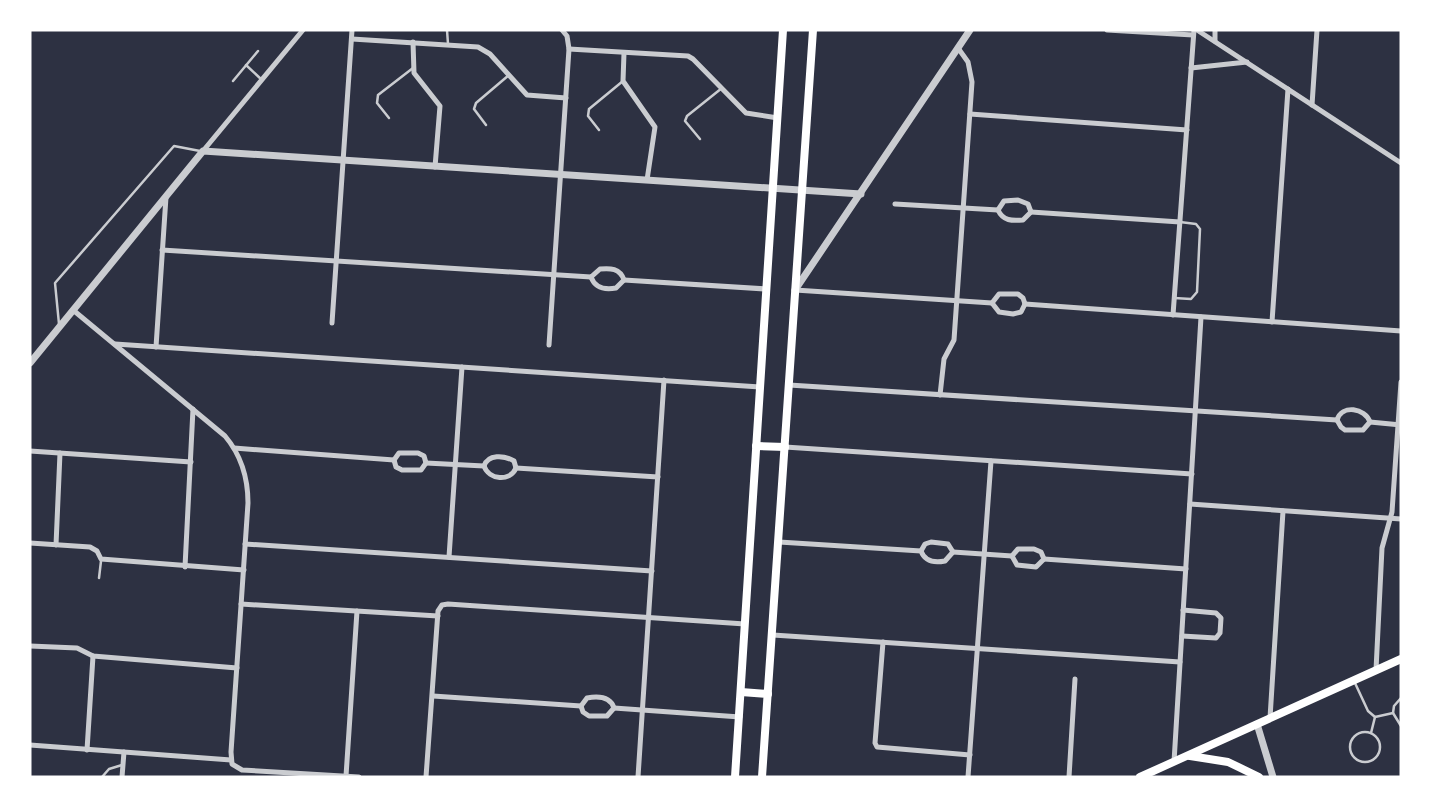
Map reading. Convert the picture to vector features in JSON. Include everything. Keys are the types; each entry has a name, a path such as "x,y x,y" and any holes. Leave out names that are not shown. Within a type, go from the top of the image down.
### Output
{"main road":[{"path":"735,777 783,30"},
{"path":"762,777 813,30"},
{"path":"756,446 785,447"},
{"path":"1140,777 1401,659"},
{"path":"741,692 768,694"},
{"path":"1186,756 1228,762 1259,777"}],"street":[{"path":"30,363 303,30"},
{"path":"332,323 352,30"},
{"path":"549,345 569,49 567,36 562,30"},
{"path":"795,290 970,30"},
{"path":"1107,30 1195,32 1215,41 1401,163"},
{"path":"1215,41 1216,30"},
{"path":"1312,105 1317,30"},
{"path":"1173,315 1195,32"},
{"path":"352,38 483,49 527,95 566,98"},
{"path":"413,42 414,73 440,106 435,167"},
{"path":"940,395 944,359 954,340 970,114 972,75 968,62 958,48"},
{"path":"569,49 692,58 747,113 778,118"},
{"path":"624,53 623,81 655,127 648,180"},
{"path":"1191,68 1247,62"},
{"path":"1272,322 1288,89"},
{"path":"970,114 1186,130"},
{"path":"203,151 861,194"},
{"path":"156,347 166,197"},
{"path":"998,210 1004,201 1018,200 1028,204 1031,212"},
{"path":"895,204 998,210"},
{"path":"998,210 1010,220 1023,220 1031,212 1180,222"},
{"path":"162,250 591,277"},
{"path":"591,277 604,268 617,270 624,279 766,289"},
{"path":"591,277 596,285 607,289 620,286 624,279"},
{"path":"795,290 992,303 999,312 1013,314 1021,312 1025,304 1023,298 1015,294 999,294 992,303"},
{"path":"1025,304 1401,331"},
{"path":"73,310 225,436 234,448 247,482 231,760 234,767 242,770 359,777"},
{"path":"1174,762 1201,317"},
{"path":"115,344 760,387"},
{"path":"449,557 462,367"},
{"path":"638,777 664,380"},
{"path":"1376,670 1382,548 1391,518 1401,382"},
{"path":"789,385 1337,421"},
{"path":"185,567 193,409"},
{"path":"1344,411 1359,411 1366,415 1370,422 1363,430 1348,430 1341,428 1337,421 1339,414 1344,411"},
{"path":"1370,422 1400,424"},
{"path":"785,447 1192,474"},
{"path":"234,448 394,460"},
{"path":"30,451 191,462"},
{"path":"57,545 60,453"},
{"path":"394,460 399,453 418,453 424,456 426,463"},
{"path":"492,457 508,458 514,461 516,468 514,474 507,477 492,476 486,472 484,466 486,460 492,457"},
{"path":"394,460 396,467 402,470 421,470 426,463"},
{"path":"968,777 991,461"},
{"path":"426,463 484,466"},
{"path":"516,468 658,477"},
{"path":"1190,504 1401,519"},
{"path":"1270,719 1283,511"},
{"path":"779,542 921,551 928,560 936,562 945,561 953,552"},
{"path":"921,551 925,544 931,542 948,544 953,552"},
{"path":"30,543 90,547 97,551 101,559 243,570"},
{"path":"245,544 652,571"},
{"path":"1012,556 1017,549 1034,549 1041,552 1044,559"},
{"path":"953,552 1012,556"},
{"path":"1012,556 1017,565 1024,567 1036,567 1044,559 1186,569"},
{"path":"242,604 438,616"},
{"path":"426,777 438,616 440,608 448,604 745,624"},
{"path":"1182,636 1216,638 1220,634 1221,618 1216,613 1183,610"},
{"path":"346,776 356,611"},
{"path":"773,635 1180,662"},
{"path":"883,642 875,743 877,747 970,755"},
{"path":"30,646 77,649 93,656 237,668"},
{"path":"87,750 93,656"},
{"path":"1069,777 1075,679"},
{"path":"433,695 581,706"},
{"path":"581,706 587,698 604,698 611,701 614,708"},
{"path":"581,706 583,712 589,716 607,716 614,708"},
{"path":"614,708 740,717"},
{"path":"1257,724 1273,777"},
{"path":"30,746 231,760"},
{"path":"122,777 124,752"}],"lane":[{"path":"447,30 448,44"},
{"path":"233,81 258,51"},
{"path":"246,65 262,80"},
{"path":"389,118 377,103 378,95 412,68"},
{"path":"486,125 476,115 476,103 509,75"},
{"path":"599,130 588,116 589,109 623,81"},
{"path":"700,139 685,121 722,88"},
{"path":"59,327 55,283 174,146 203,151"},
{"path":"1174,298 1192,299 1197,292 1200,229 1196,224 1180,222"},
{"path":"99,578 101,559"},
{"path":"1353,680 1368,711 1376,717"},
{"path":"1401,698 1394,706 1393,713 1401,726"},
{"path":"1376,717 1393,713"},
{"path":"1371,733 1376,717"},
{"path":"1371,733 1378,740 1380,750 1369,762 1359,761 1351,754 1350,744 1356,735 1371,733"},
{"path":"102,777 109,769 123,765"}]}
